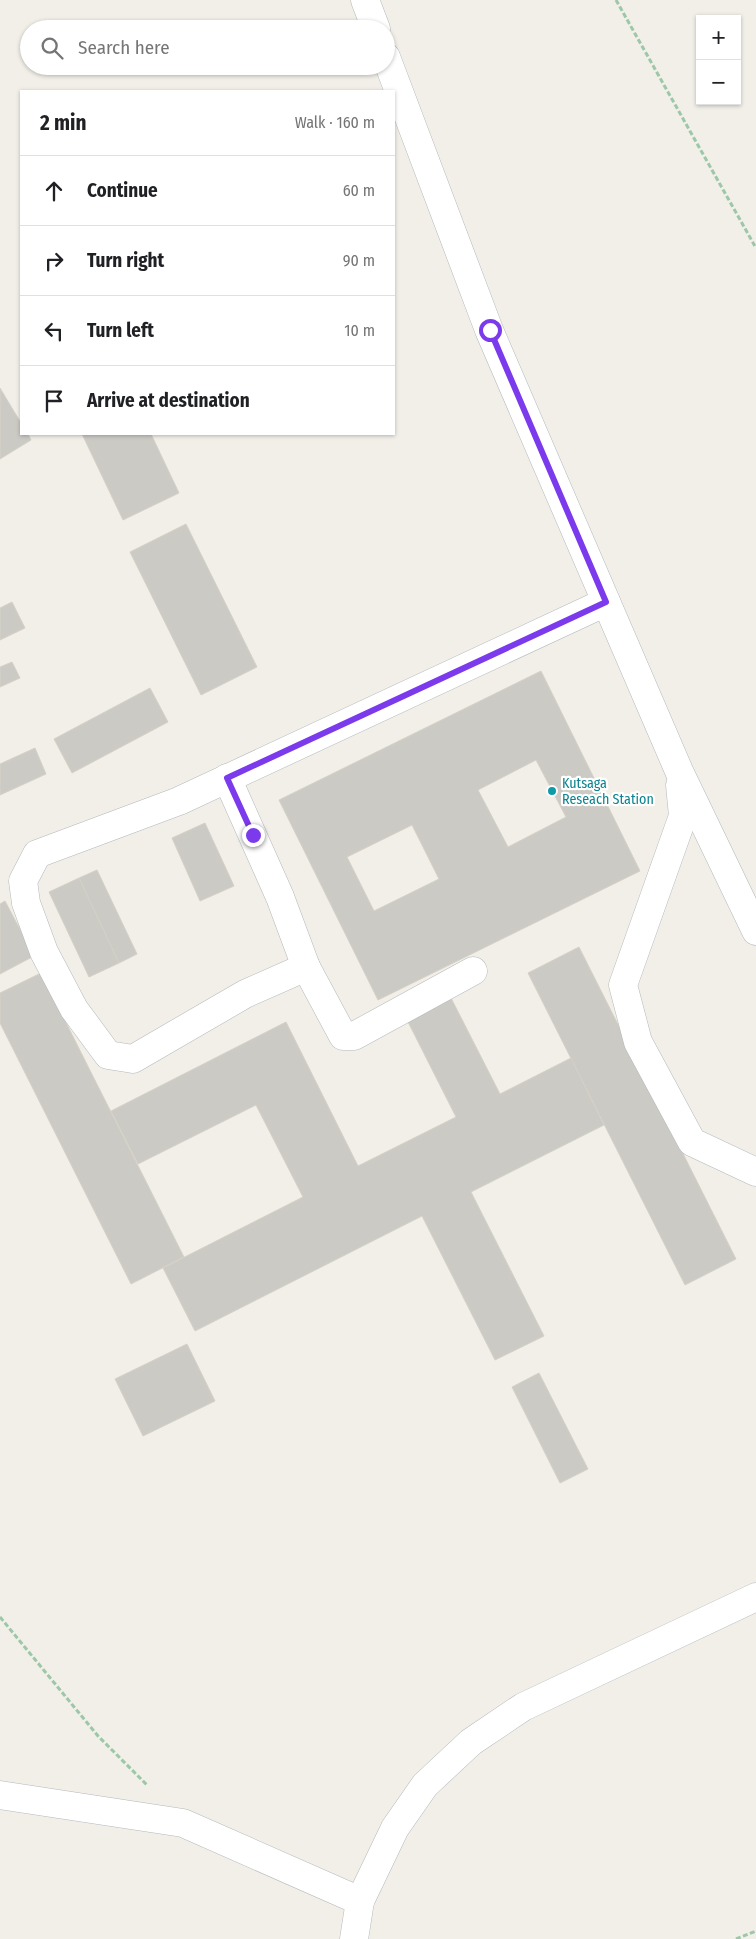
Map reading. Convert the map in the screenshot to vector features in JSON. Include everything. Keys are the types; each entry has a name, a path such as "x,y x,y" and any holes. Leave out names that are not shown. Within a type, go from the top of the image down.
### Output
{"street":[{"path":"365,0 373,20"},
{"path":"393,75 490,330 679,771 756,931"},
{"path":"306,967 245,994 133,1059 108,1055 74,1009 44,952 26,903 23,881 37,854 179,801 606,602"},
{"path":"679,771 683,816 623,985 638,1042 692,1142 756,1172"},
{"path":"227,778 280,897 306,967 343,1036 354,1036 473,971"},
{"path":"354,1939 360,1901 395,1828 425,1785 471,1742 523,1706 756,1598"},
{"path":"0,1795 183,1823 360,1901"}],"path":[{"path":"616,0 756,248"},
{"path":"0,1617 98,1736 150,1789"},
{"path":"736,1939 756,1931"}],"building":[{"path":"0,388 20,421 20,435 28,435 31,440 0,459"},
{"path":"82,435 151,435 179,493 123,520"},
{"path":"186,524 257,667 201,695 130,552"},
{"path":"12,602 25,628 0,640 0,608"},
{"path":"12,662 20,678 0,687 0,667"},
{"path":"541,671 640,871 378,1000 279,800","holes":["536,760 566,817 508,847 478,790","412,825 439,879 374,911 347,857"]},
{"path":"150,688 168,722 72,773 54,739"},
{"path":"35,748 46,774 0,795 0,764"},
{"path":"205,823 234,886 200,901 172,838"},
{"path":"97,870 137,954 119,963 79,878"},
{"path":"79,878 119,963 89,977 49,892"},
{"path":"5,901 34,956 0,974 0,904"},
{"path":"579,947 736,1259 685,1285 528,973"},
{"path":"41,973 184,1257 131,1284 0,1023 0,993"},
{"path":"448,992 500,1094 571,1058 604,1125 471,1192 544,1336 495,1360 422,1216 195,1331 163,1268 303,1197 256,1105 138,1164 111,1111 286,1022 358,1166 456,1117 404,1014"},
{"path":"187,1344 215,1401 143,1436 115,1379"},
{"path":"539,1373 588,1469 560,1483 512,1387"}],"place":[{"name":"Kutsaga Reseach Station","path":"552,791"}],"route":[{"path":"253,835 227,778 606,602 490,330"}]}
